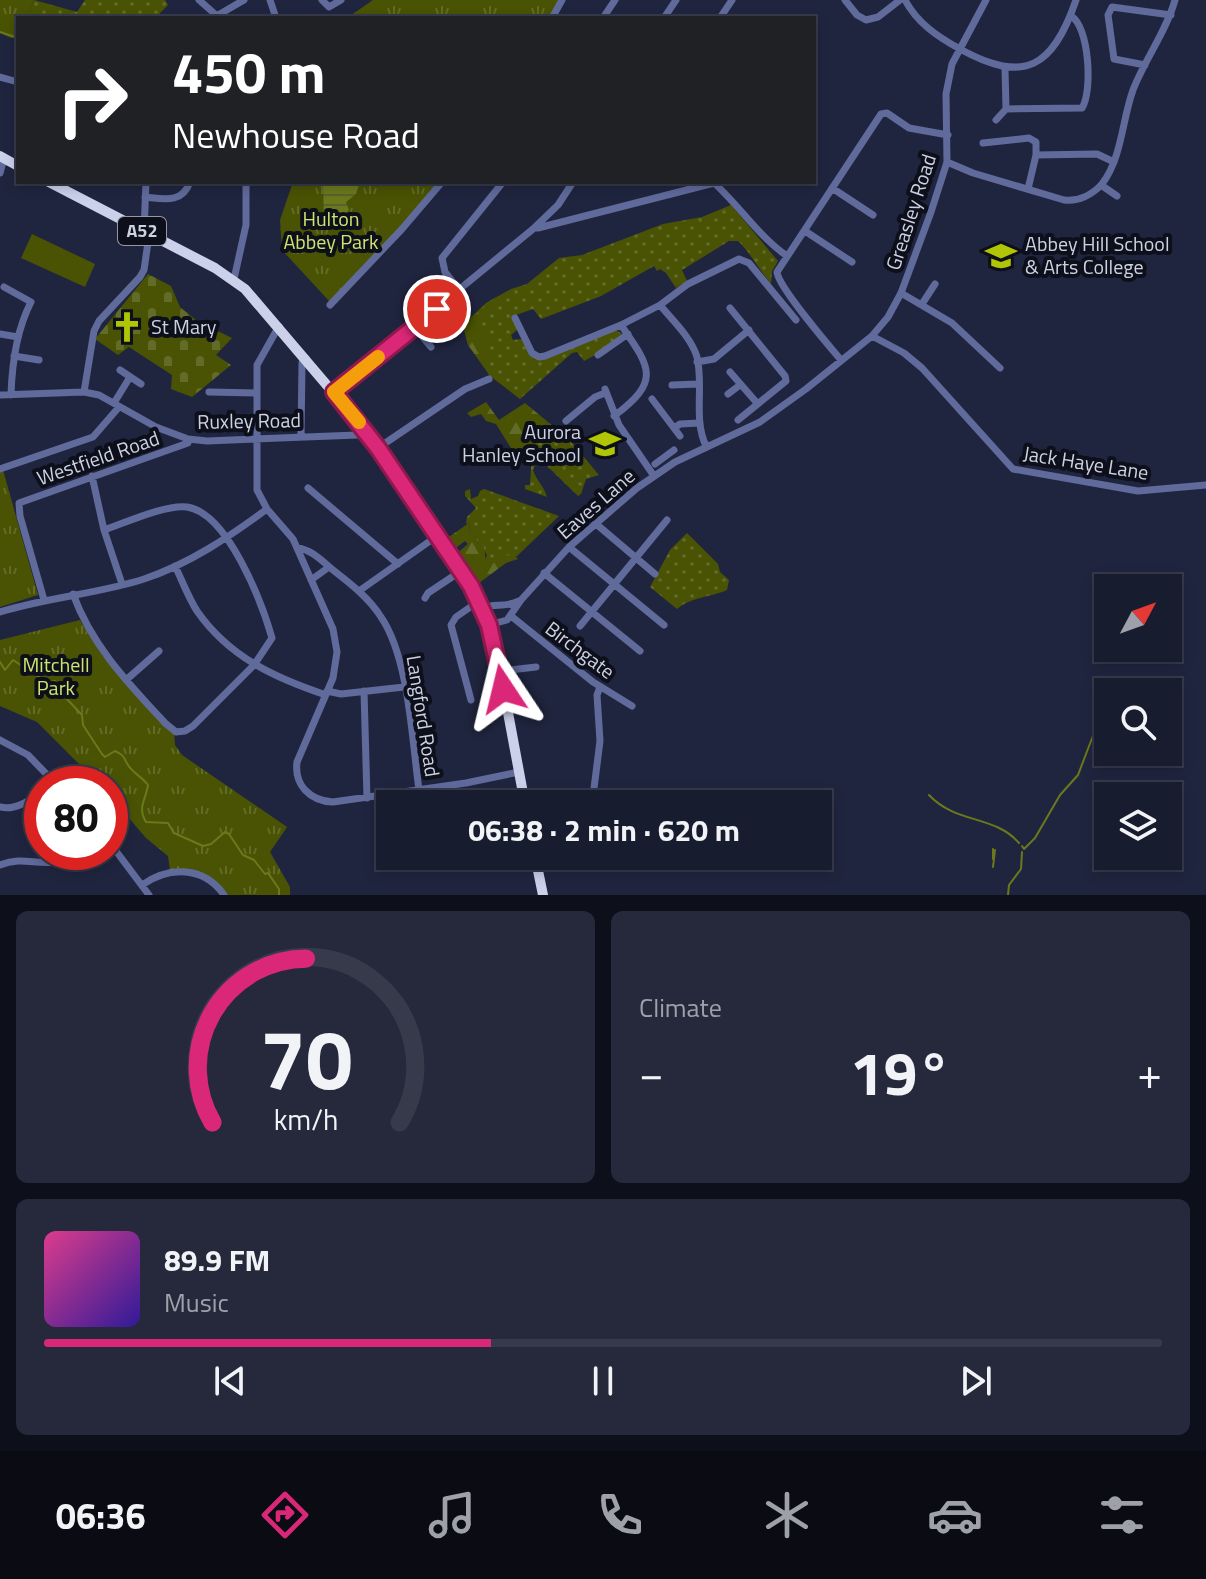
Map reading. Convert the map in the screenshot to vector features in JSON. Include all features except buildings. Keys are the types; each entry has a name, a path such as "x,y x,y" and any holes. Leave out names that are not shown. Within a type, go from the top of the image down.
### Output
{"highway":[{"name":"A52","path":"53,184 234,279 279,326 365,430 481,605 501,671 522,790"},
{"path":"538,870 543,895"}],"street":[{"path":"199,0 214,16"},
{"path":"217,16 244,0"},
{"path":"322,0 329,7 341,0"},
{"path":"667,14 676,0"},
{"path":"845,0 857,15 866,20 878,17 903,0 923,25 986,63 1005,69 1020,67 1044,56 1056,46 1076,0"},
{"name":"Greasley Road","path":"841,360 872,336 888,317 901,293 947,162 946,94 952,64 986,0"},
{"path":"947,162 1028,189 1074,201 1082,199 1101,185 1114,162 1133,91 1171,15 1175,0"},
{"path":"1145,65 1114,59 1108,15 1112,7 1171,15"},
{"path":"1006,109 1082,108 1086,102 1088,74 1082,29 1078,20 1071,16"},
{"path":"996,120 1006,109 1005,69"},
{"path":"841,360 779,282 777,272 881,114 887,113 909,128 948,135"},
{"path":"983,143 1029,138 1036,142 1028,189"},
{"path":"1036,155 1097,154 1114,162"},
{"path":"0,173 2,157"},
{"path":"84,392 94,331 99,321 144,270 146,184"},
{"path":"145,197 177,198 184,194 189,184"},
{"path":"234,279 246,225 246,184"},
{"path":"330,305 440,184"},
{"path":"459,290 445,272 442,258 501,184"},
{"path":"334,392 533,229 561,201 572,184"},
{"path":"533,229 705,184"},
{"path":"715,184 774,247 787,256"},
{"path":"1101,185 1117,196"},
{"path":"832,188 873,215"},
{"path":"561,201 563,209 572,218"},
{"path":"805,231 852,262"},
{"path":"515,318 532,353 539,357 621,325 660,305 688,284 743,259 796,320"},
{"path":"922,304 935,284"},
{"path":"4,287 33,299 22,320 18,337 11,395"},
{"path":"901,293 952,323 1000,368"},
{"path":"660,305 690,342 697,362 700,423 705,447"},
{"path":"730,308 786,381 738,420"},
{"path":"614,416 641,392 647,378 644,360 621,325"},
{"path":"279,326 257,365 257,486 267,509 292,537 333,629 336,644 335,669 297,762 299,781 309,794 322,801 376,797"},
{"path":"415,328 431,347"},
{"path":"697,362 714,359 749,330"},
{"path":"514,337 522,333"},
{"path":"0,334 18,337"},
{"path":"598,355 628,334"},
{"name":"Jack Haye Lane","path":"872,336 904,353 922,368 1013,469 1138,491 1206,485"},
{"path":"14,356 39,360"},
{"path":"301,437 302,363 306,358"},
{"name":"Eaves Lane","path":"511,616 521,600 569,547 654,476 705,447 760,422 841,360"},
{"path":"120,370 141,384"},
{"path":"730,372 757,403"},
{"path":"0,469 99,433 130,377"},
{"path":"378,448 465,389 489,379"},
{"path":"672,385 698,384"},
{"path":"728,394 740,385"},
{"path":"566,421 605,391 614,416 654,476"},
{"name":"Ruxley Road","path":"0,395 84,392 99,395 156,427 188,439 207,441 357,435 365,430"},
{"path":"209,392 256,393"},
{"path":"654,405 680,436"},
{"path":"674,428 680,424 700,423"},
{"name":"Westfield Road","path":"44,600 19,503 188,443 188,439"},
{"path":"665,469 658,462 674,450"},
{"path":"92,476 104,530 122,584"},
{"path":"308,488 398,564"},
{"path":"73,594 91,635 126,680 171,729 185,731 254,665 272,638 248,572 228,538 214,523 189,507 172,508 104,530"},
{"path":"0,612 145,578 228,538 267,509"},
{"path":"580,626 667,520"},
{"path":"595,523 655,574"},
{"path":"359,591 437,536"},
{"path":"569,547 664,625"},
{"name":"Langford Road","path":"297,548 307,550 359,591 381,616 390,632 400,660 419,790"},
{"path":"175,566 197,610 226,644 271,675 336,694 404,687"},
{"path":"311,580 329,567"},
{"path":"425,598 461,571"},
{"path":"544,573 640,651"},
{"path":"471,700 451,625 456,617 481,605 503,607 521,600"},
{"path":"489,625 511,616"},
{"name":"Birchgate","path":"511,616 600,687 632,706"},
{"path":"126,680 159,651"},
{"path":"501,671 536,667"},
{"path":"594,790 600,741 597,695 600,687"},
{"path":"364,691 367,798"},
{"path":"0,740 28,755 38,766"},
{"path":"419,790 519,772"},
{"path":"0,807 10,809 24,803"},
{"path":"0,865 24,862"},
{"path":"128,868 145,892 155,876 182,871 208,878 224,895"}],"green space":[{"path":"0,0 34,0 29,16 16,16 16,37 0,33"},
{"path":"34,0 77,12 85,0 165,0 168,5 160,16 29,16"},
{"path":"373,0 560,0 551,16 350,16"},
{"name":"Hulton Abbey Park","path":"292,184 438,184 330,302 282,250 280,220"},
{"path":"731,205 778,261 772,271 771,284 742,245 738,241 729,241 682,270 687,281 676,288 666,273 660,269 657,271 654,266 601,296 541,319 533,309 516,315 517,330 511,335 513,340 522,339 531,357 616,330 622,334 584,361 577,352 572,353 520,399 490,376 468,345 463,325 486,303 527,284 559,258 582,255 663,224 702,217"},
{"path":"32,234 95,264 85,287 21,258"},
{"path":"148,274 171,286 180,307 197,321 232,338 216,355 231,365 192,397 171,389 172,375 129,347 118,355 95,339"},
{"path":"496,297 500,306 485,314 481,324 489,349 485,360 480,361 468,345 463,325"},
{"path":"486,402 499,420 525,403 548,422 543,426 547,432 516,456 496,424 486,421 481,414 471,417 467,413"},
{"path":"548,422 566,436 599,475 586,479 578,496 543,462 536,462 533,470 547,497 525,489 525,485 530,485 532,453 525,448 547,433 543,426"},
{"path":"3,470 38,595 0,607 0,471"},
{"path":"470,489 471,499 484,489 559,516 516,557 514,555 496,564 485,561 487,555 470,532 469,523 466,524 467,517 476,508 465,496 465,491"},
{"path":"469,523 470,532 484,547 486,561 495,563 500,556 514,555 518,559 506,563 479,583 456,554 468,544 465,541 453,550 446,539"},
{"path":"687,533 718,564 720,572 729,580 727,590 677,609 650,587 670,550"},
{"name":"Mitchell Park","path":"80,620 102,655 174,732 175,745 182,755 287,827 270,852 290,887 290,895 226,895 202,874 170,870 168,856 146,838 128,817 128,766 81,766 37,722 0,706 0,640"}],"shaded area":[{"path":"323,184 359,184 356,194 346,202 349,210 344,215 343,224 340,227 327,226 324,222"}],"waterway":[{"path":"0,32 16,37"},
{"path":"0,662 5,670 13,660 48,683 55,681 64,690 64,696 82,715 83,725 102,754 105,757 115,751 123,756 130,768 148,785 142,808 146,822 168,823 174,833 203,846 211,844 225,832 229,834 243,855 254,860 265,874 268,873 279,889 279,895"},
{"path":"1022,846 1024,849 1035,838 1060,795 1078,775 1094,733"},
{"path":"929,795 951,811 999,828 1019,843"},
{"path":"993,849 993,859"},
{"path":"993,867 995,850"},
{"path":"1008,895 1009,885 1021,869 1022,852"}],"slow traffic":[{"path":"359,422 334,392 378,357"}],"place":[{"name":"Abbey Hill School & Arts College","path":"1001,256"},
{"name":"St Mary","path":"127,327"},
{"name":"Aurora Hanley School","path":"605,444"}],"route":[{"path":"437,309 334,392 378,448 471,586 489,625 503,689"}]}
